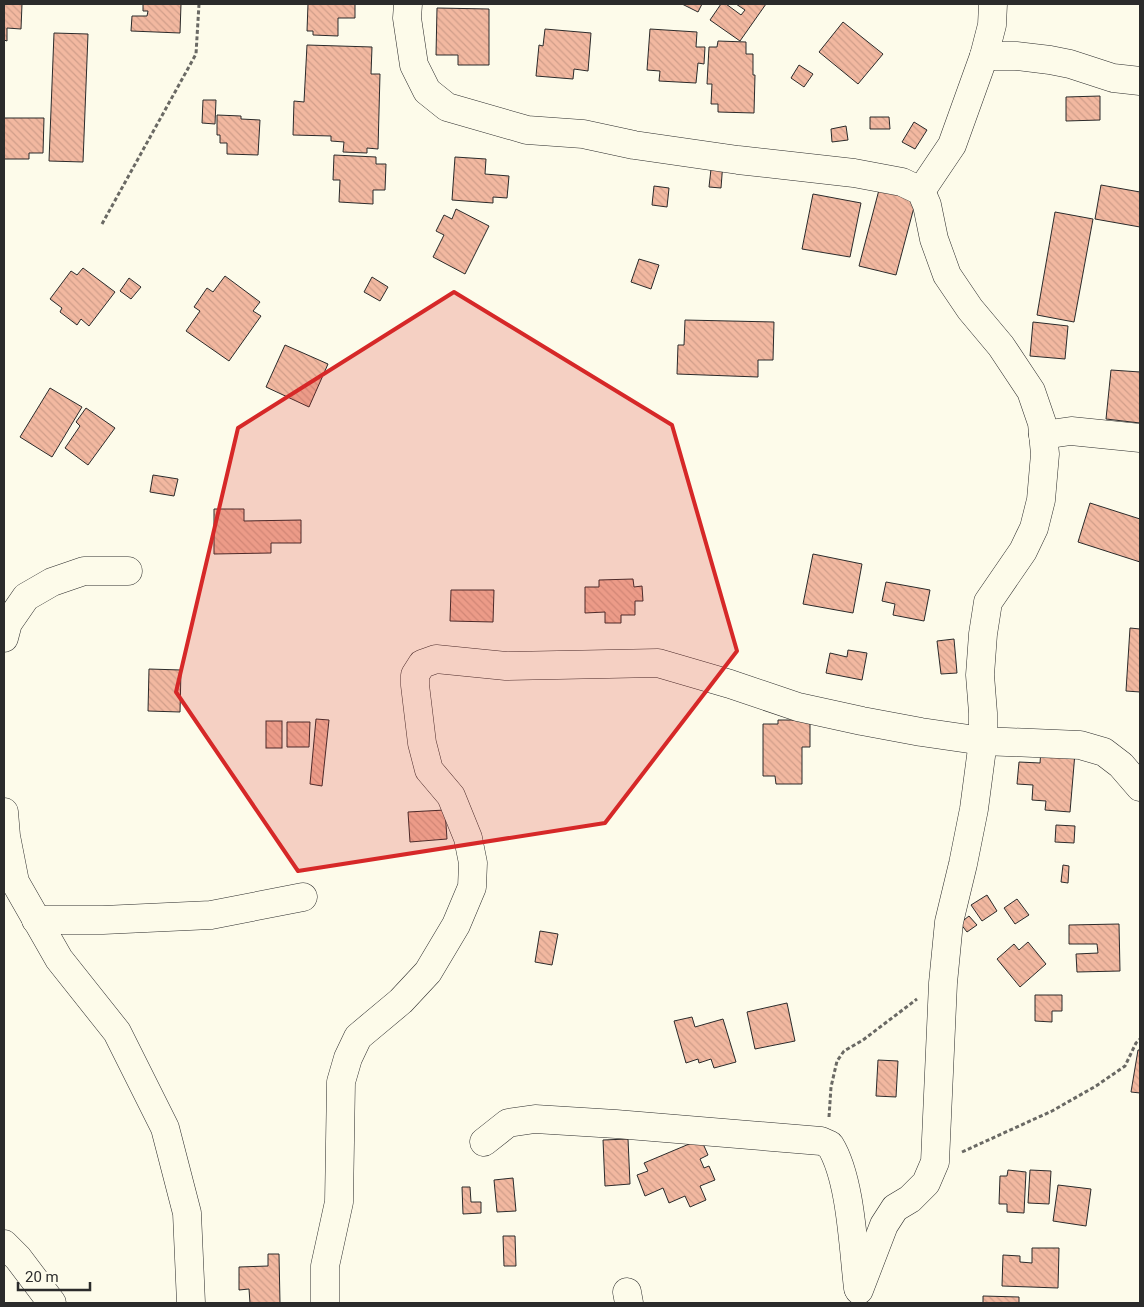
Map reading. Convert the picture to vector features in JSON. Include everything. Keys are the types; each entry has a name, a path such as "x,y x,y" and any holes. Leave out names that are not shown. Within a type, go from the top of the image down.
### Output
{"street":[{"path":"408,4 407,18 414,66 427,91 447,107 527,130 583,134 634,145 738,160 854,173 902,182 921,191 927,205 934,239 947,275 970,309 1001,346 1031,391 1042,423 1045,454 1041,500 1034,528 1023,551 988,602 980,675 983,741 974,809 949,922 943,983 935,1162 926,1183 910,1199 895,1208 884,1225 858,1297"},
{"path":"921,191 952,145 984,56 992,25 993,4"},
{"path":"984,56 1016,56 1050,60 1070,64 1113,78 1140,81"},
{"path":"1043,435 1071,431 1140,438"},
{"path":"4,638 8,623 26,597 52,582 84,571 128,571"},
{"path":"325,1303 326,1266 339,1202 341,1082 348,1058 358,1037 401,1000 428,972 456,925 472,887 473,863 468,838 451,796 429,770 422,743 415,675 422,664 436,660 506,666 658,663 730,684 798,707 921,732 983,741 1080,745 1096,749 1104,752 1121,765 1140,787"},
{"path":"4,812 6,836 15,882 60,959 117,1032 166,1128 187,1213 191,1303"},
{"path":"36,920 103,920 211,915 303,897"},
{"path":"484,1142 508,1123 535,1119 821,1141 830,1145 842,1172 858,1297"},
{"path":"4,1244 18,1258 52,1303"}],"path":[{"path":"102,224 196,54 199,4"},
{"path":"830,1145 831,1087 837,1061 844,1051 863,1040 896,1014 943,983"},
{"path":"935,1162 966,1151 1052,1110 1096,1086 1125,1066 1136,1043 1140,1039"}],"highlighted area":[{"path":"454,292 672,425 737,651 605,823 298,871 176,692 238,428"}],"building":[{"path":"4,4 22,4 21,29 7,28 7,41 4,40"},
{"path":"143,4 181,4 180,33 131,31 132,16 147,16 148,11 143,11"},
{"path":"308,4 355,4 355,18 338,18 338,36 313,35 313,31 307,31"},
{"path":"682,4 702,4 698,12"},
{"path":"721,4 726,4 741,15 745,10 736,4 766,4 740,41 710,20"},
{"path":"437,8 489,9 489,65 458,65 458,55 436,55"},
{"path":"843,22 883,54 858,84 819,52"},
{"path":"545,29 591,33 588,71 574,69 573,79 536,76 539,45 543,46"},
{"path":"650,29 697,32 696,47 705,47 704,64 698,63 696,83 659,81 660,71 647,70"},
{"path":"54,33 88,34 83,162 49,161"},
{"path":"718,41 746,42 746,54 753,54 753,75 755,75 754,113 718,112 718,104 711,104 712,84 707,84 709,47 717,47"},
{"path":"307,45 372,47 371,74 380,74 378,149 367,148 367,153 343,152 344,142 331,141 331,136 293,135 294,101 304,102"},
{"path":"799,65 813,74 804,87 791,78"},
{"path":"1100,96 1100,120 1066,121 1066,97"},
{"path":"203,100 216,100 215,124 202,123"},
{"path":"217,115 241,116 241,119 260,120 258,155 227,154 227,143 220,143 220,135 217,135"},
{"path":"870,117 889,117 890,129 870,129"},
{"path":"4,118 44,118 43,153 29,153 29,159 4,159"},
{"path":"914,122 927,130 915,149 902,142"},
{"path":"846,126 848,140 832,142 831,129"},
{"path":"334,155 376,157 376,164 386,164 385,190 373,190 373,204 339,202 340,180 333,180"},
{"path":"455,157 486,159 485,174 509,176 507,198 493,197 493,203 452,200"},
{"path":"712,160 723,162 721,188 709,187"},
{"path":"1101,185 1140,192 1140,227 1095,219"},
{"path":"654,186 669,188 667,207 652,205"},
{"path":"880,186 917,196 896,275 859,266"},
{"path":"813,194 861,203 850,257 802,249"},
{"path":"456,209 489,226 465,274 433,257 444,235 436,231 444,215 452,219"},
{"path":"1055,212 1093,219 1074,322 1037,315"},
{"path":"639,259 659,265 651,289 631,282"},
{"path":"83,268 115,292 89,326 81,319 77,325 60,312 62,308 50,299 71,271 77,275"},
{"path":"225,276 260,302 253,311 261,316 229,361 186,331 200,311 194,307 207,288 213,292"},
{"path":"372,277 388,287 380,301 364,292"},
{"path":"129,278 141,287 131,299 120,291"},
{"path":"685,320 774,322 773,360 758,360 758,377 677,374 678,345 684,345"},
{"path":"1033,322 1068,326 1065,359 1030,356"},
{"path":"285,345 328,364 309,407 266,387"},
{"path":"1111,370 1140,372 1140,423 1106,419"},
{"path":"50,388 82,407 52,457 20,437"},
{"path":"86,408 115,428 88,465 65,448 80,426 76,422"},
{"path":"153,475 178,479 174,496 150,492"},
{"path":"1090,503 1140,519 1140,562 1078,542"},
{"path":"214,509 244,509 244,521 301,520 301,543 271,543 271,553 214,554"},
{"path":"813,554 862,564 853,613 803,604"},
{"path":"633,579 634,587 642,586 643,601 635,601 635,615 621,615 621,623 605,623 605,612 585,613 585,587 599,587 599,580"},
{"path":"886,582 930,590 924,621 893,615 895,604 882,601"},
{"path":"451,590 494,590 493,622 450,621"},
{"path":"1130,628 1140,629 1140,692 1126,691"},
{"path":"954,639 957,673 941,674 937,641"},
{"path":"848,650 867,653 862,680 826,673 830,653 847,657"},
{"path":"149,669 181,670 180,712 148,711"},
{"path":"316,719 329,720 322,786 310,784"},
{"path":"778,720 810,720 810,747 802,747 802,784 776,784 775,776 763,776 763,724 778,724"},
{"path":"266,721 282,721 282,748 266,748"},
{"path":"287,722 310,722 309,747 287,747"},
{"path":"1041,750 1075,753 1070,812 1045,810 1046,801 1032,800 1033,785 1017,784 1019,762 1040,763"},
{"path":"445,810 447,839 410,842 408,812"},
{"path":"1056,825 1075,826 1074,843 1055,842"},
{"path":"1063,865 1069,866 1068,883 1061,882"},
{"path":"987,895 997,911 982,921 971,905"},
{"path":"1017,899 1029,915 1015,924 1004,908"},
{"path":"969,916 977,925 967,932 960,923"},
{"path":"1119,924 1120,971 1077,972 1076,954 1098,953 1097,944 1069,944 1069,925"},
{"path":"540,931 558,934 552,965 535,962"},
{"path":"1028,942 1046,964 1020,987 997,959 1014,944 1019,950"},
{"path":"1035,995 1062,995 1062,1011 1052,1011 1052,1022 1035,1021"},
{"path":"787,1003 795,1041 755,1049 747,1012"},
{"path":"692,1017 695,1027 723,1019 736,1062 714,1068 711,1059 699,1063 698,1059 686,1063 674,1021"},
{"path":"1138,1050 1140,1050 1140,1093 1131,1092"},
{"path":"878,1060 898,1061 896,1097 876,1096"},
{"path":"628,1139 630,1184 605,1186 603,1140"},
{"path":"701,1139 708,1155 700,1159 704,1168 709,1166 715,1180 700,1186 706,1200 690,1207 685,1196 669,1203 663,1188 645,1196 637,1175 648,1171 644,1163"},
{"path":"1008,1170 1026,1172 1024,1213 1007,1212 1007,1204 999,1204 1000,1176 1007,1176"},
{"path":"1030,1170 1051,1171 1049,1204 1028,1203"},
{"path":"513,1178 516,1211 497,1212 494,1180"},
{"path":"1058,1185 1091,1189 1086,1226 1053,1221"},
{"path":"462,1187 470,1187 471,1202 481,1202 481,1213 463,1214"},
{"path":"503,1236 515,1236 516,1266 504,1266"},
{"path":"1032,1248 1059,1248 1058,1288 1002,1286 1003,1255 1020,1256 1020,1262 1032,1263"},
{"path":"268,1254 279,1254 280,1303 250,1303 249,1289 239,1290 239,1267 268,1266"},
{"path":"983,1296 1019,1297 1019,1303 983,1303"}]}
